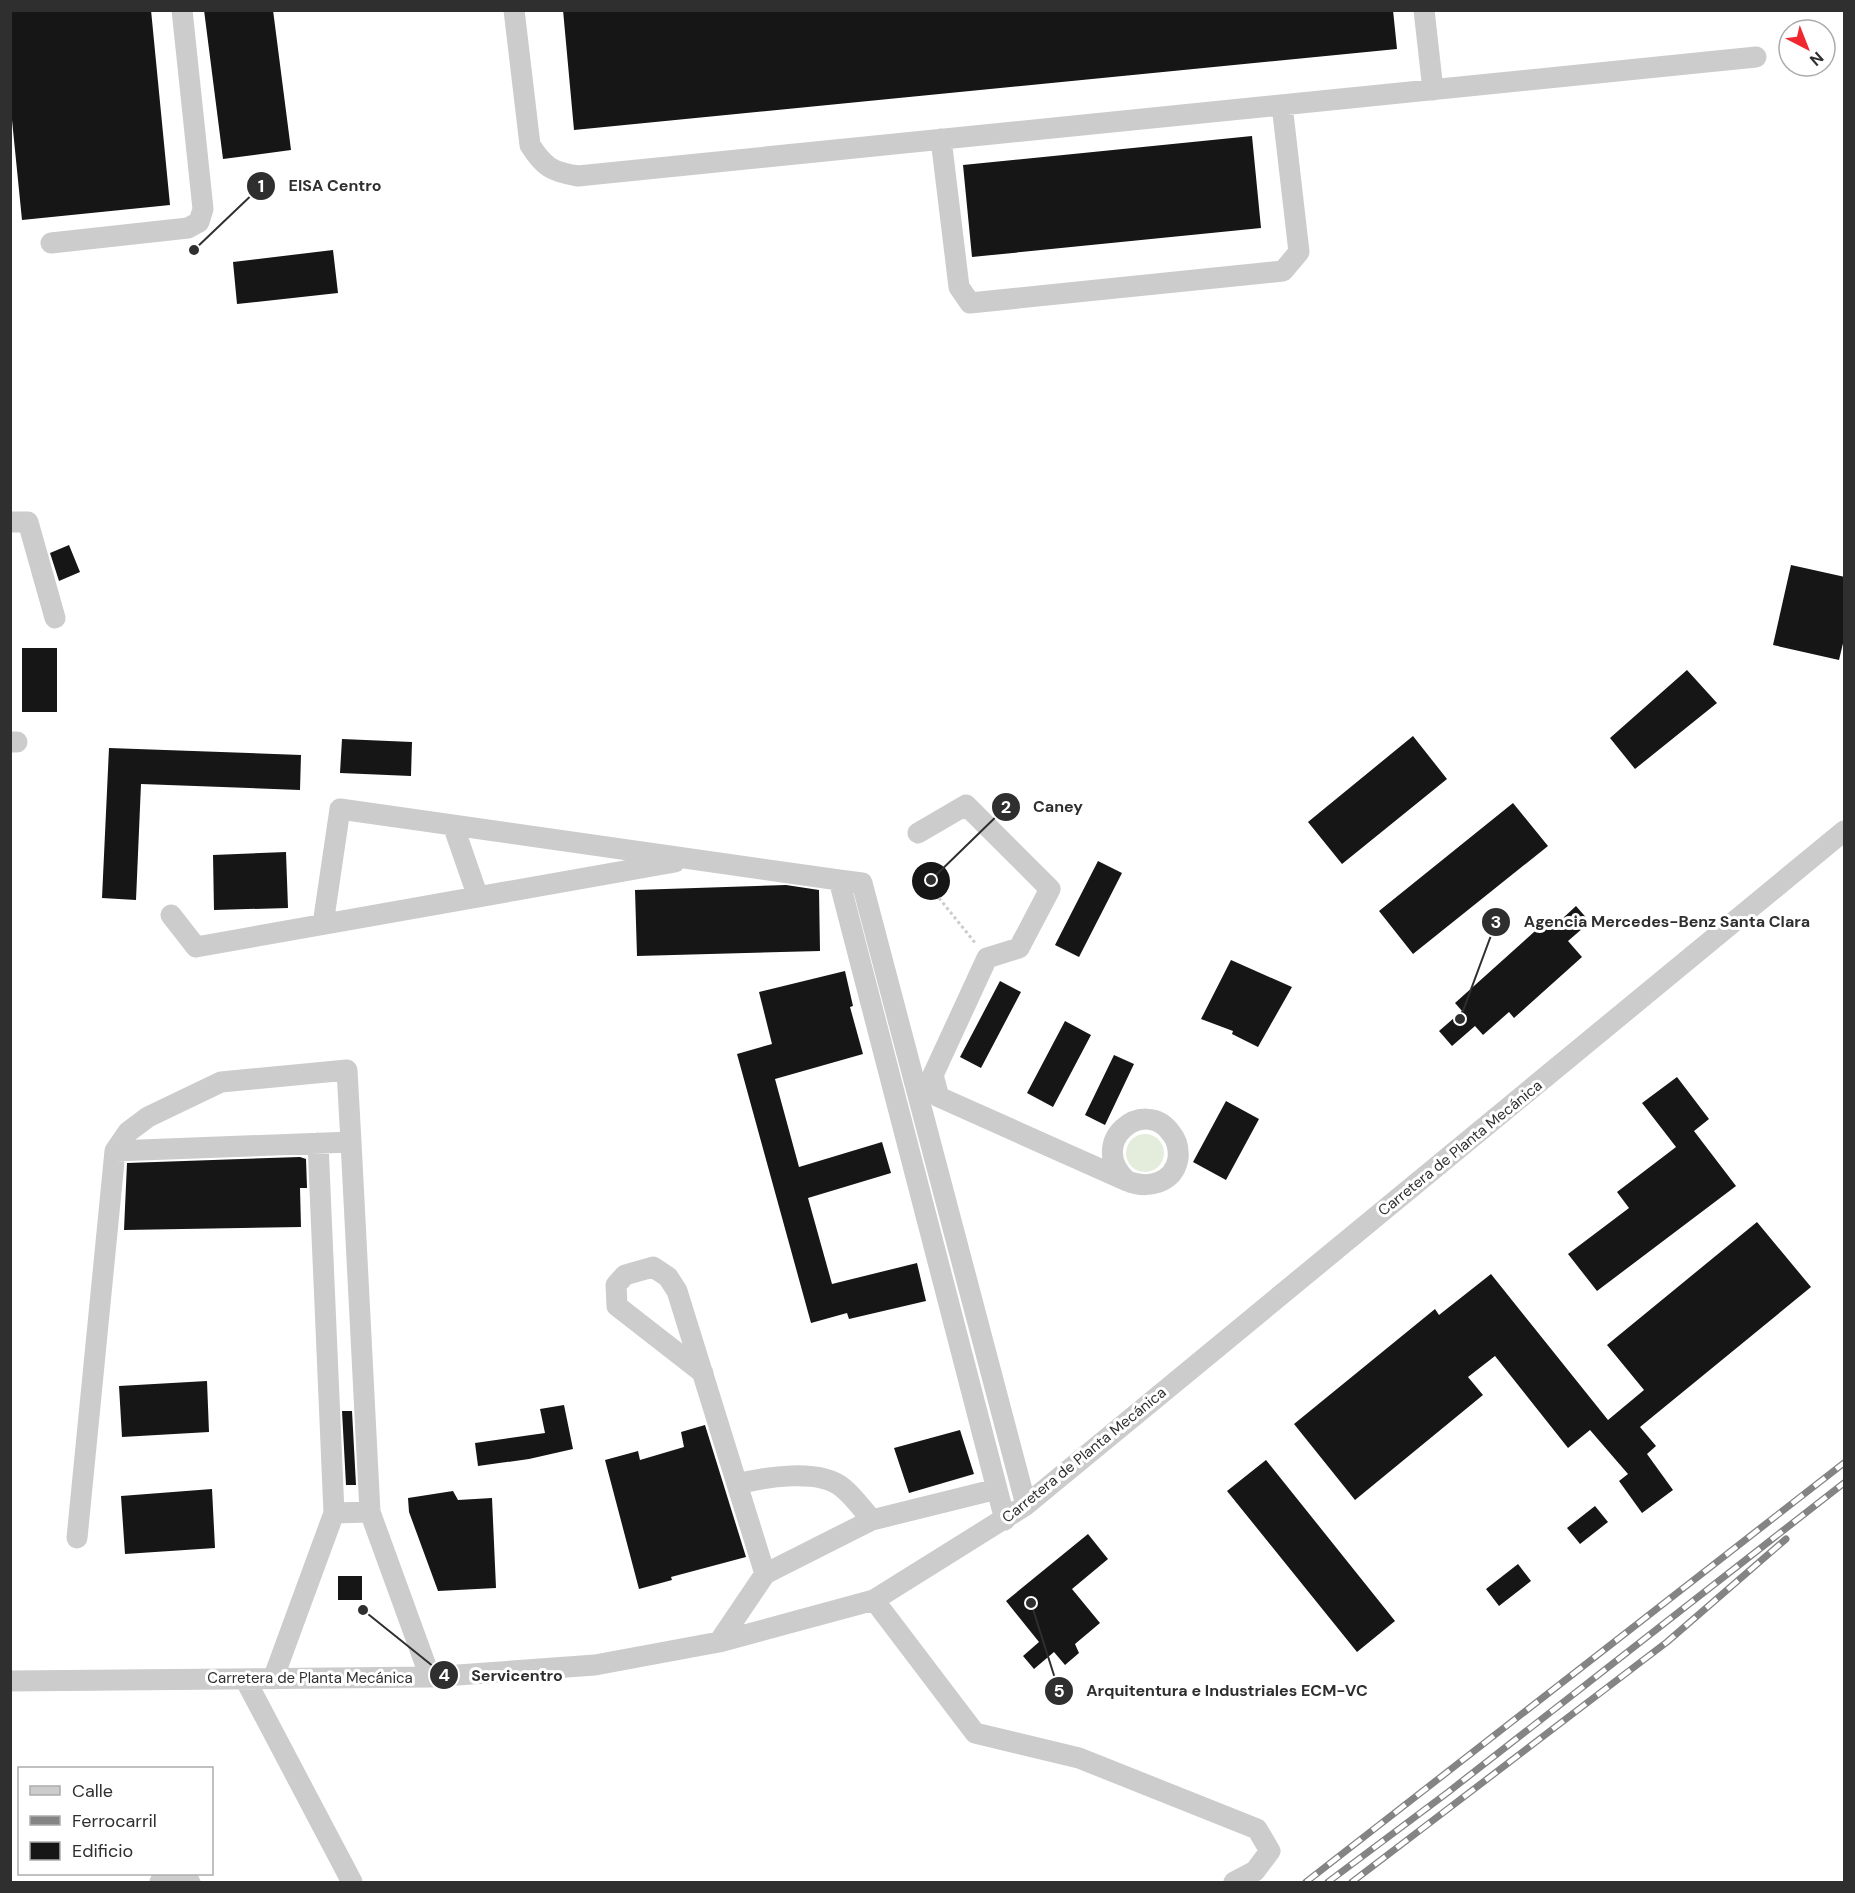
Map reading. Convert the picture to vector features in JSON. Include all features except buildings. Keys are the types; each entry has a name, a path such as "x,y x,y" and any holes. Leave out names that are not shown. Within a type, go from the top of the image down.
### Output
{"street":[{"path":"51,243 188,228 199,222 203,209 182,10"},
{"path":"514,10 530,145 542,163 558,173 578,176 1756,57"},
{"path":"1424,10 1433,90"},
{"path":"941,139 959,287 970,303 1283,271 1299,252 1282,105"},
{"path":"10,522 28,522 55,618"},
{"path":"918,833 966,805 1050,889 1019,948 987,957 933,1075 939,1097 1127,1180"},
{"path":"323,924 340,809 862,883 1026,1505"},
{"path":"453,825 478,897"},
{"name":"Carretera de Planta Mecánica","path":"10,1681 430,1677 595,1665 719,1642 874,1600 1026,1505 1845,831"},
{"path":"171,915 196,947 694,859"},
{"path":"839,880 1005,1520"},
{"path":"77,1539 115,1151 128,1132 148,1117 222,1082 347,1070 370,1512 430,1677"},
{"path":"115,1151 351,1142"},
{"path":"273,1679 334,1513 318,1143"},
{"path":"703,1373 617,1306 616,1286 625,1275 653,1267 668,1277 677,1291 703,1373 765,1574"},
{"path":"737,1484 758,1479 809,1475 842,1486 872,1520"},
{"path":"719,1642 765,1574 872,1520 997,1489"},
{"path":"334,1513 370,1512"},
{"path":"874,1600 975,1733 1079,1758 1257,1828 1270,1851 1255,1871 1234,1882"},
{"path":"245,1679 352,1882"},
{"path":"160,1882 183,1876 190,1882"}],"path":[{"path":"939,898 987,957"}],"green space":[{"path":"1145,1134 1158,1140 1164,1153 1158,1166 1145,1172 1132,1166 1126,1153 1132,1140"}],"railway":[{"path":"1306,1882 1844,1463"},
{"path":"1328,1882 1447,1793 1844,1483"},
{"path":"1352,1882 1667,1642 1786,1539"}],"place":[{"name":"EISA Centro","path":"194,250"},
{"name":"Caney","path":"931,880"},
{"name":"Agencia Mercedes-Benz Santa Clara","path":"1460,1019"},
{"name":"Arquitentura e Industriales ECM-VC","path":"1031,1603"},
{"name":"Servicentro","path":"363,1610"}]}
